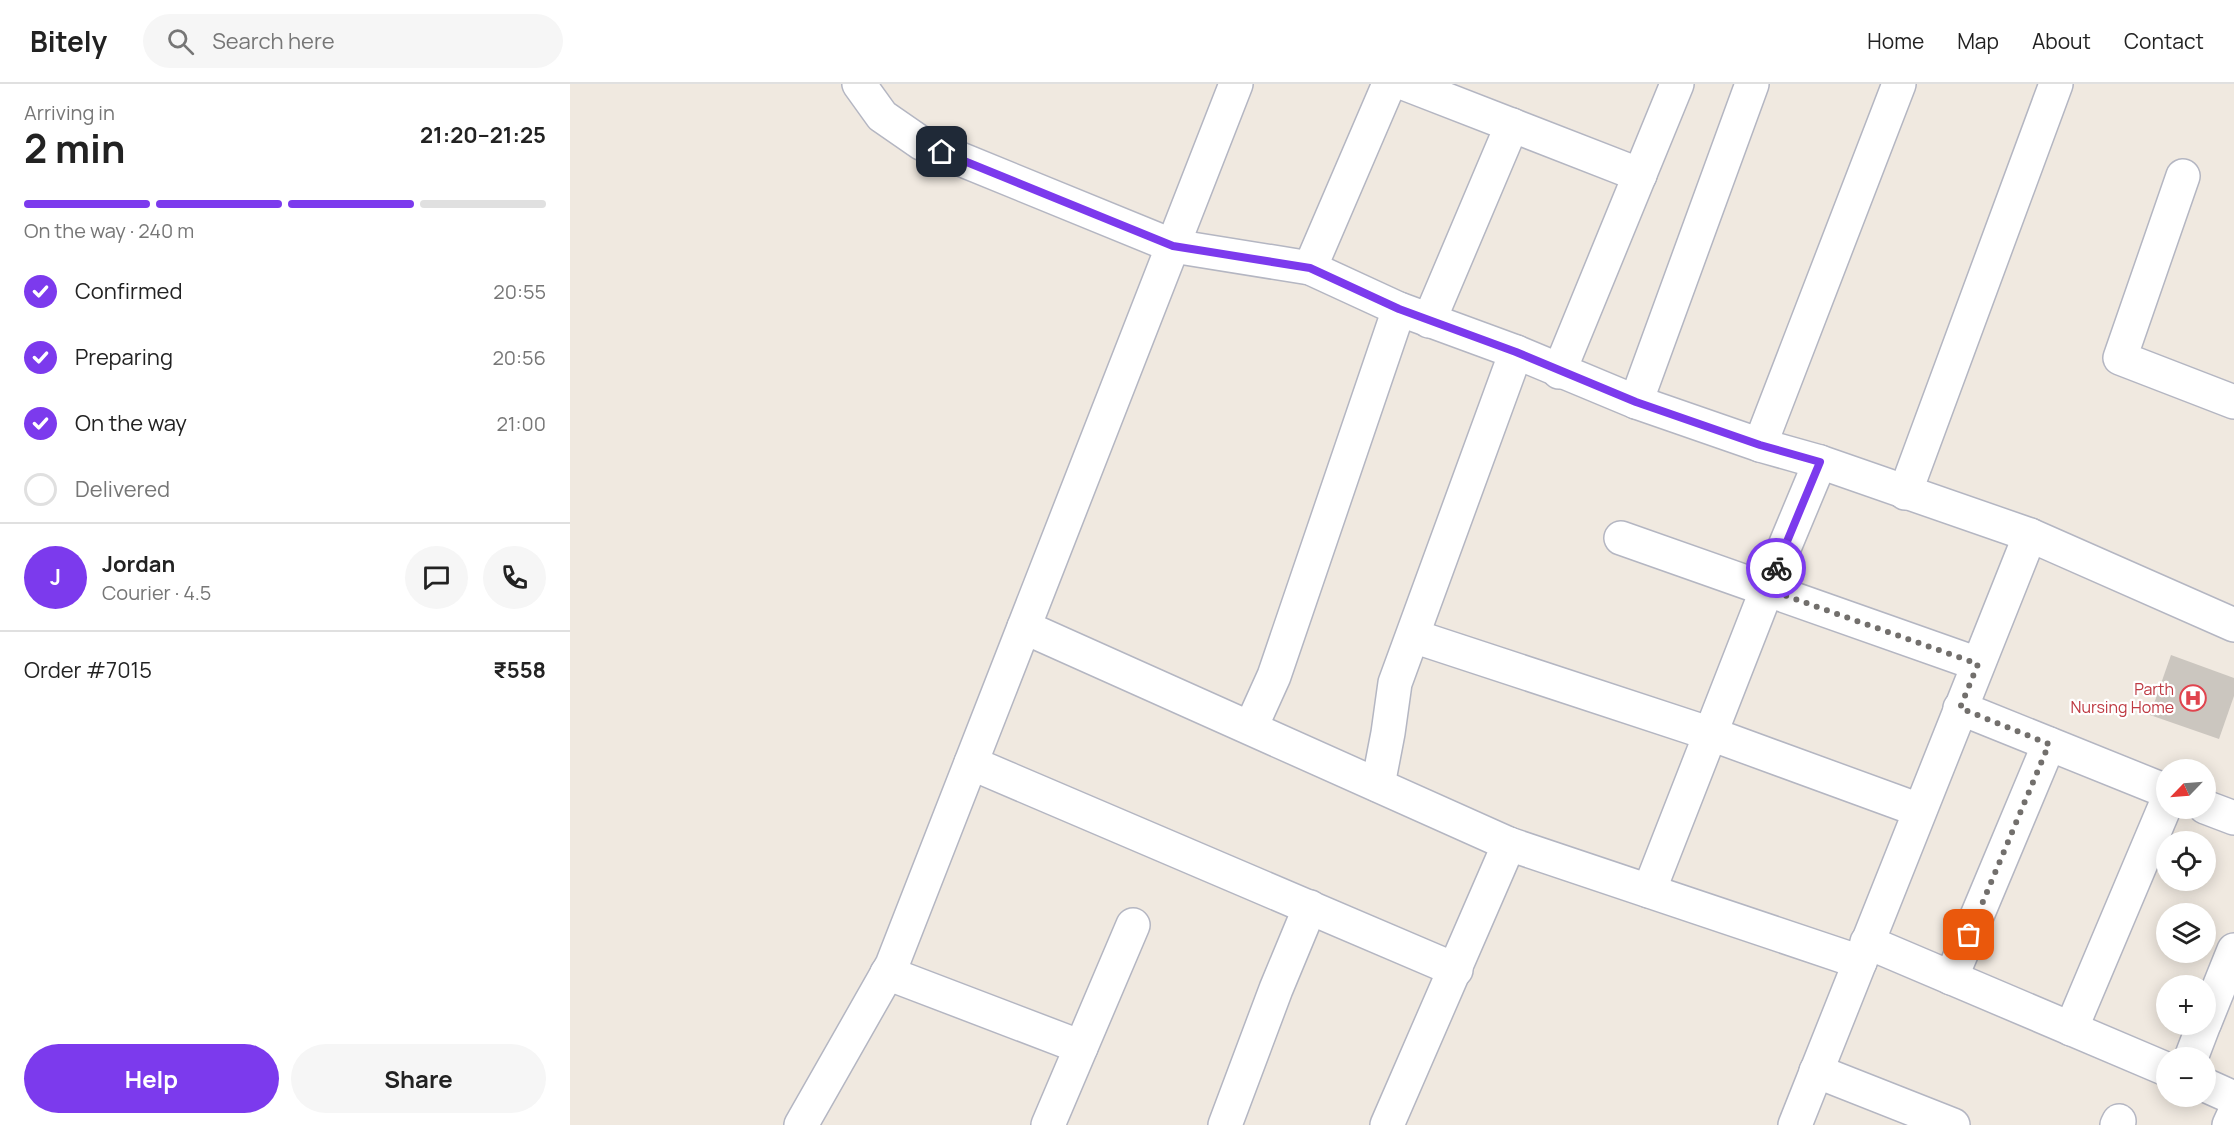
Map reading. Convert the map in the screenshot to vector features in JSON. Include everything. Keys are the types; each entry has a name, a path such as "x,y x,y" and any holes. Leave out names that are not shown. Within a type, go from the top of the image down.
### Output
{"street":[{"path":"859,84 882,116 921,143 1173,246 1310,268 1399,309 1516,352 1559,372 1636,402 1760,445 1820,462 2030,535 2234,625"},
{"path":"801,1125 887,974 1236,84"},
{"path":"1310,268 1389,84"},
{"path":"1406,84 1464,95 1512,125 1640,175"},
{"path":"1559,372 1677,84"},
{"path":"1636,402 1752,84"},
{"path":"1760,445 1899,84"},
{"path":"1905,493 2056,84"},
{"path":"1429,321 1512,125"},
{"path":"2183,176 2120,358 2234,402"},
{"path":"1251,727 1274,676 1399,309"},
{"path":"1378,785 1395,683 1516,352"},
{"path":"1649,891 1767,589 1820,462"},
{"path":"1795,1125 2030,535"},
{"path":"1621,538 1978,664"},
{"path":"1024,627 1509,844 1649,891 1951,978 2156,1065"},
{"path":"1413,636 1711,734 1920,810"},
{"path":"1960,708 2156,787"},
{"path":"1951,978 2049,744"},
{"path":"971,763 1456,970"},
{"path":"2216,811 2234,818"},
{"path":"2071,1029 2160,819"},
{"path":"1387,1125 1509,844"},
{"path":"1225,1125 1276,989 1310,907"},
{"path":"1048,1125 1132,925"},
{"path":"2216,998 2231,967"},
{"path":"887,974 1081,1047"},
{"path":"1816,1071 1953,1125"},
{"path":"2216,1090 2234,1098"},
{"path":"2229,1125 2234,1114"}],"building":[{"path":"2171,655 2234,678 2234,696 2219,739 2150,715"}],"way so far":[{"path":"1776,568 1767,589 1978,664 1960,708 2049,744 1969,935"}],"place":[{"name":"Parth Nursing Home","path":"2193,698"}],"route":[{"path":"942,152 1173,246 1310,268 1399,309 1516,352 1559,372 1636,402 1760,445 1820,462 1776,568"}]}
